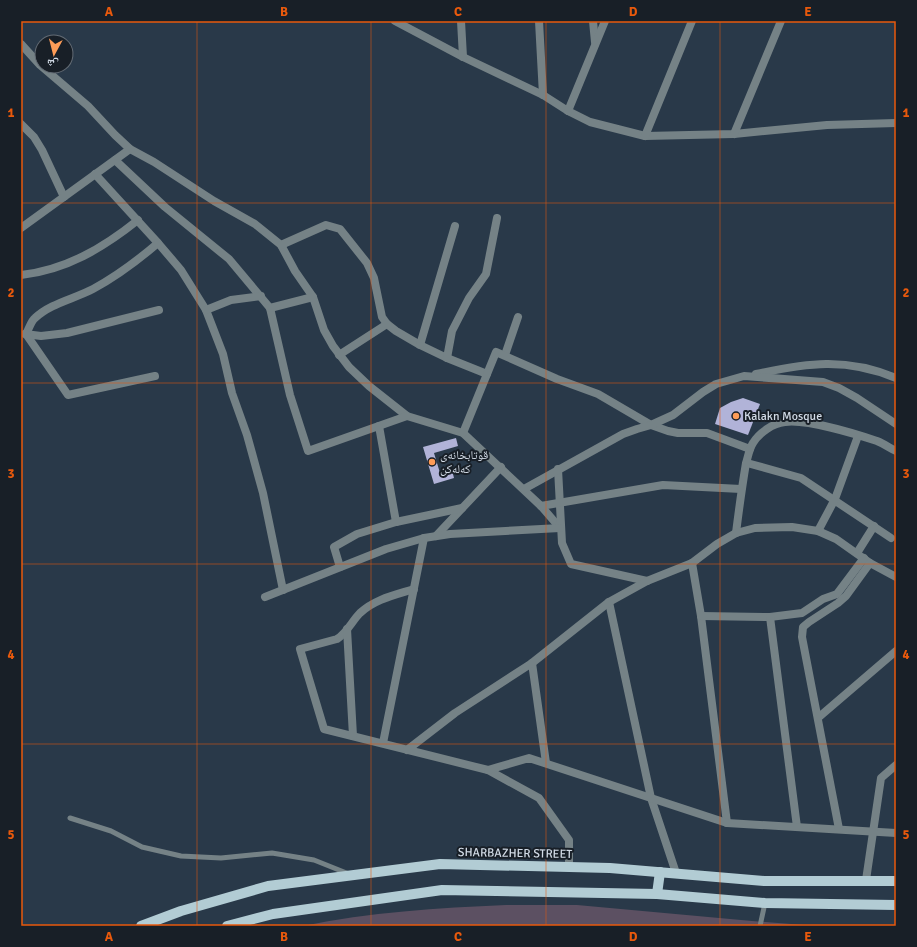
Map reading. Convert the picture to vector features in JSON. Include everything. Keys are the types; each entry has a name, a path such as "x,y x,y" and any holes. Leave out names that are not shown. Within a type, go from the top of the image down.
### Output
{"main road":[{"name":"SHARBAZHER STREET","path":"141,926 181,911 268,886 440,864 610,868 764,881 896,881"},
{"path":"657,894 660,872"},
{"path":"227,926 273,914 442,890 657,894 764,903 896,906"}],"street":[{"path":"395,21 462,57 544,95 568,111 590,122 645,136 734,134 827,125 896,123"},
{"path":"461,21 462,57"},
{"path":"539,21 544,95"},
{"path":"593,21 595,46"},
{"path":"568,111 605,21"},
{"path":"645,136 692,21"},
{"path":"734,134 781,21"},
{"path":"21,44 40,65 88,106 130,149 154,162 214,201 254,224 281,244 295,270 313,297 324,330 339,355 354,372 407,416 464,433 524,489 560,528"},
{"path":"21,124 34,137 42,150 64,197"},
{"path":"21,228 130,149"},
{"path":"115,160 165,207 229,259 270,308 290,395 308,451 407,416"},
{"path":"95,174 138,220 181,270 206,310 223,354 232,393 247,435 263,493 283,590"},
{"path":"447,358 452,331 469,298 486,274 497,218"},
{"path":"21,275 48,271 74,261 108,243 138,220"},
{"path":"281,244 326,225 340,230 367,263 374,278 379,309 387,324 396,331 447,358 487,374"},
{"path":"420,344 456,226"},
{"path":"24,334 33,319 43,312 87,292 128,268 158,243"},
{"path":"206,310 230,300 261,296"},
{"path":"270,308 313,297"},
{"path":"24,334 47,336 67,333 158,310"},
{"path":"504,356 518,317"},
{"path":"339,355 387,324"},
{"path":"24,334 68,395 155,376"},
{"path":"464,433 496,352 557,379 598,394 651,425 678,433 707,433 750,449"},
{"path":"524,489 623,434 651,425 673,415 716,384 744,376 797,365 834,364 865,367 896,378"},
{"path":"744,376 823,382 839,388 857,398 896,424"},
{"path":"736,533 741,489 750,449 753,443 764,432 774,425 785,422 800,422 823,426 878,442 896,451"},
{"path":"379,426 396,522"},
{"path":"818,531 835,500 858,436"},
{"path":"747,463 801,478 891,538"},
{"path":"436,536 501,467"},
{"path":"558,469 562,543 571,564 647,582"},
{"path":"541,506 663,485 741,489"},
{"path":"340,567 334,547 357,534 396,522 462,508"},
{"path":"857,553 874,526"},
{"path":"407,750 455,713 532,663 608,602 647,582 692,563 717,544 736,533 755,528 792,527 818,531 836,539 896,577"},
{"path":"265,597 386,549 424,538 560,528"},
{"path":"383,743 424,538"},
{"path":"701,616 770,617 802,613 823,599 837,594 867,560"},
{"path":"839,829 819,717 802,637 803,627 846,596 867,560"},
{"path":"692,563 701,616 727,823"},
{"path":"414,589 386,597 369,605 355,618 337,639 300,649 324,729 488,770 539,798 569,840 569,867"},
{"path":"608,602 651,798 676,873"},
{"path":"770,617 797,827"},
{"path":"347,628 353,736"},
{"path":"819,717 896,651"},
{"path":"532,663 546,763"},
{"path":"488,770 529,758 727,823 896,833"},
{"path":"866,880 875,831 881,778 893,772 896,765"}],"lane":[{"path":"70,818 111,831 142,847 181,856 221,858 272,853 314,860 354,875"},
{"path":"760,926 764,903"}],"shaded area":[{"path":"506,905 577,905 817,926 303,926 378,914 429,909"}],"building":[{"name":"Kalakn Mosque","path":"743,398 760,404 748,435 715,424 720,408"},
{"name":"قوتابخانەی کەلەکن","path":"456,438 458,446 434,453 440,473 452,470 454,478 434,484 423,447"}],"place":[{"name":"Kalakn Mosque","path":"736,416"},
{"name":"قوتابخانەی کەلەکن","path":"432,462"}]}
